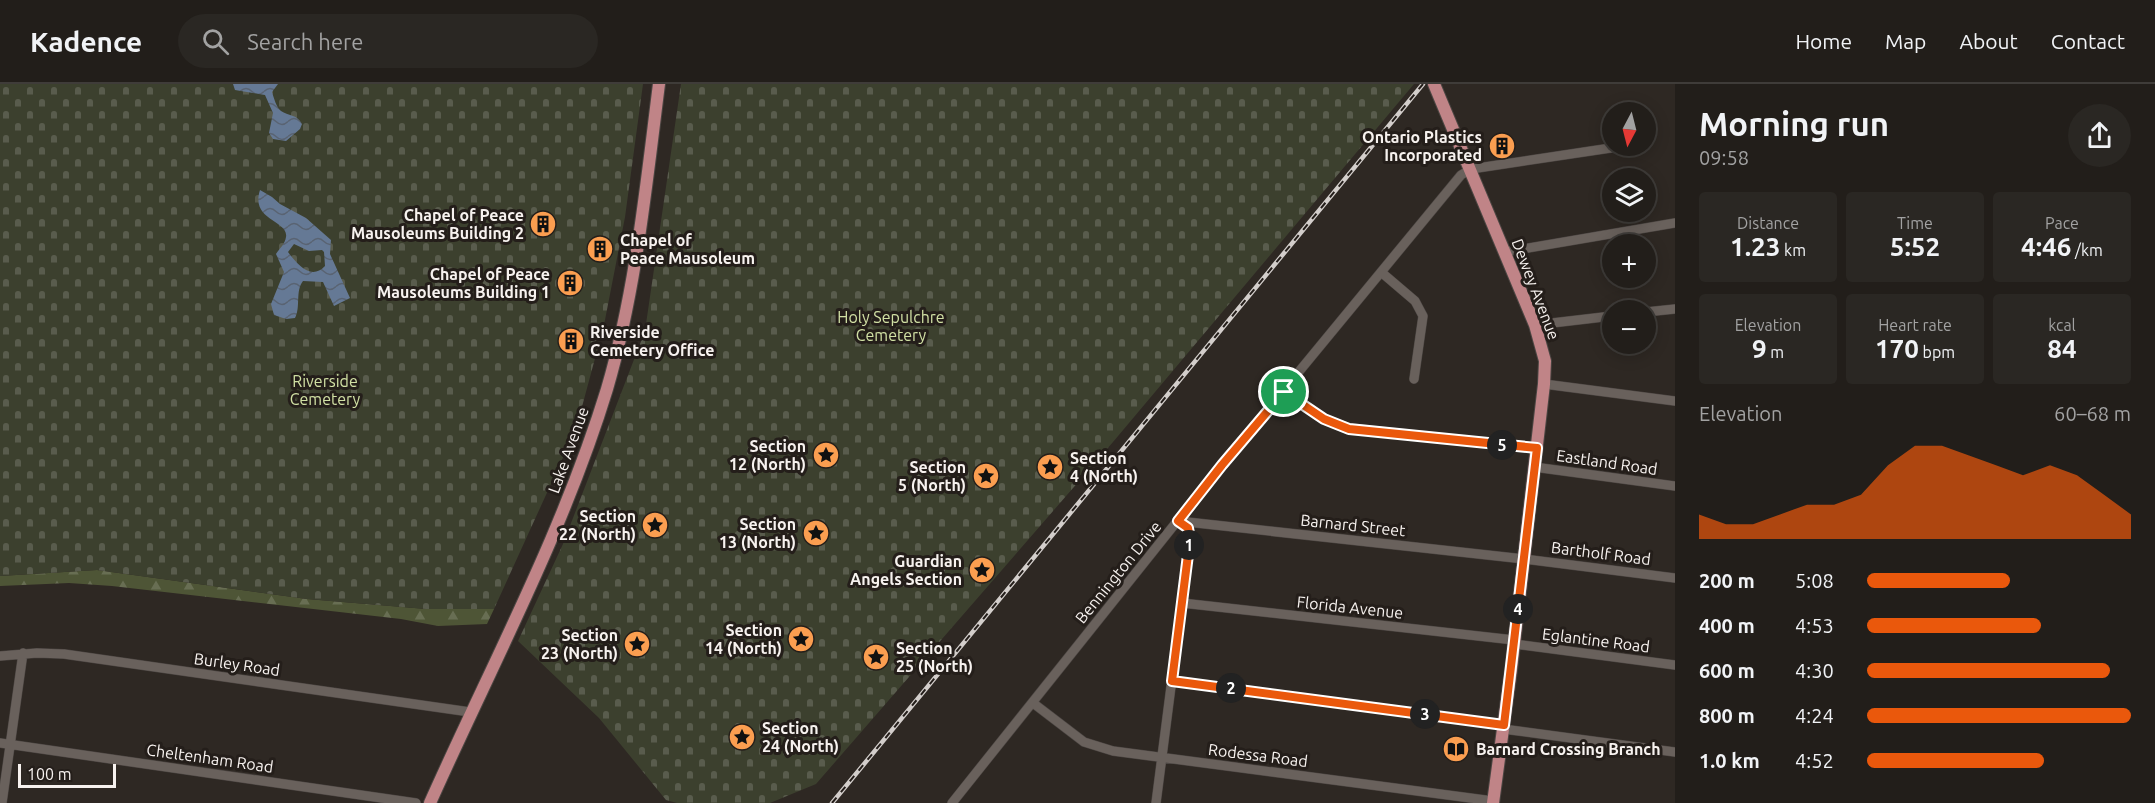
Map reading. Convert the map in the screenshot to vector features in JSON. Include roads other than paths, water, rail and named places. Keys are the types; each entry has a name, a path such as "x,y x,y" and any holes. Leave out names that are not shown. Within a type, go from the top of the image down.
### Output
{"main road":[{"name":"Lake Avenue","path":"430,803 555,531 584,458 607,387 633,269 659,84"},
{"name":"Dewey Avenue","path":"1434,84 1535,325 1545,361 1524,559 1493,802"}],"street":[{"path":"1471,169 1602,149"},
{"name":"Bennington Drive","path":"952,803 1222,465 1457,178 1471,169"},
{"path":"1505,252 1675,223"},
{"path":"1381,272 1415,301 1423,316 1414,379"},
{"path":"1656,311 1675,309"},
{"path":"1535,325 1602,317"},
{"path":"1544,384 1675,401"},
{"path":"1284,392 1324,419 1349,429 1537,448"},
{"name":"Eastland Road","path":"1534,467 1675,486"},
{"path":"1156,803 1190,535 1188,528 1178,521"},
{"name":"Barnard Street","path":"1178,521 1524,559"},
{"name":"Bartholf Road","path":"1524,559 1675,578"},
{"name":"Florida Avenue","path":"1182,603 1514,642"},
{"name":"Eglantine Road","path":"1514,642 1675,665"},
{"name":"Burley Road","path":"0,656 23,653 64,654 470,712"},
{"path":"2,803 5,744 23,653"},
{"path":"1172,681 1675,753"},
{"name":"Rodessa Road","path":"1033,703 1078,738 1090,745 1113,751 1493,802"},
{"name":"Cheltenham Road","path":"5,744 416,803"}],"water":[{"path":"233,84 278,84 272,92 276,105 281,111 300,121 302,124 300,129 286,141 273,139 269,133 273,113 265,95 235,90"},
{"path":"260,190 306,218 331,240 330,254 350,298 334,306 323,282 303,281 299,289 295,318 286,319 274,315 271,304 284,272 276,254 286,237 282,227 260,208 258,200","holes":["294,244 309,251 322,250 324,252 325,266 320,270 315,272 305,269 288,252"]}],"railway":[{"path":"832,803 1423,84"}],"place":[{"name":"Ontario Plastics Incorporated","path":"1502,146"},
{"name":"Chapel of Peace Mausoleums Building 2","path":"543,224"},
{"name":"Chapel of Peace Mausoleum","path":"600,249"},
{"name":"Chapel of Peace Mausoleums Building 1","path":"570,283"},
{"name":"Riverside Cemetery Office","path":"571,341"},
{"name":"Section 12 (North)","path":"826,455"},
{"name":"Section 4 (North)","path":"1050,467"},
{"name":"Section 5 (North)","path":"986,476"},
{"name":"Section 22 (North)","path":"655,525"},
{"name":"Section 13 (North)","path":"816,533"},
{"name":"Guardian Angels Section","path":"982,570"},
{"name":"Section 14 (North)","path":"801,639"},
{"name":"Section 23 (North)","path":"637,644"},
{"name":"Section 25 (North)","path":"876,657"},
{"name":"Section 24 (North)","path":"742,737"},
{"name":"Barnard Crossing Branch","path":"1456,749"}],"park label":[{"name":"Holy Sepulchre Cemetery","path":"891,326"},
{"name":"Riverside Cemetery","path":"325,390"}]}
